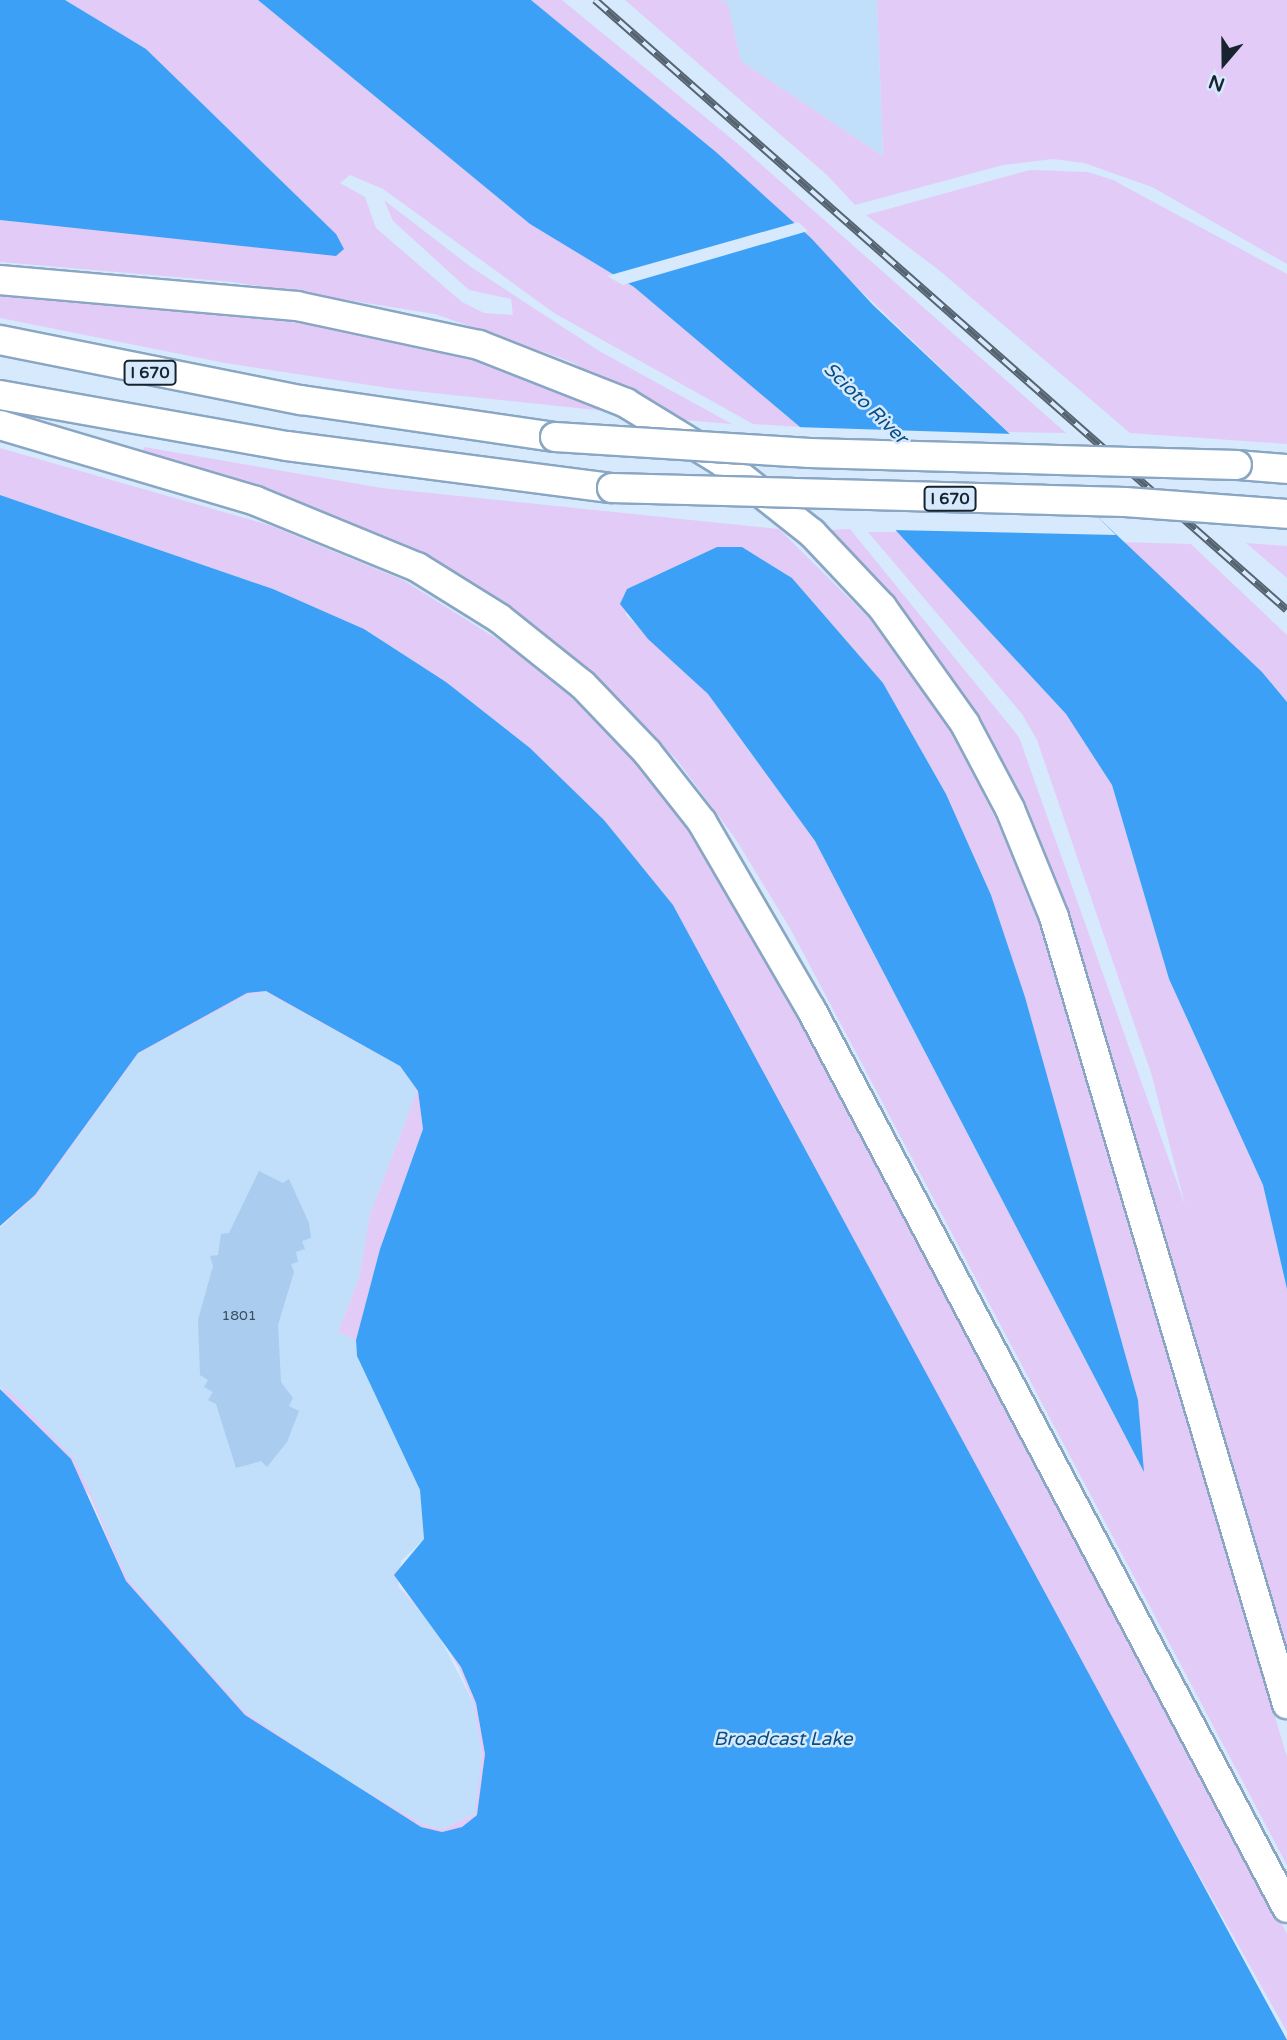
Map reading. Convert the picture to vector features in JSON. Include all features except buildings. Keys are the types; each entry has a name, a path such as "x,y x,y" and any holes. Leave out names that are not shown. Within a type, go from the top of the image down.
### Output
{"highway":[{"path":"0,281 297,306 479,345 626,403 721,461 812,533 882,607 965,724 1010,809 1054,917 1287,1704"},
{"name":"I 670","path":"0,340 301,400 555,437 809,453 1237,465 1287,469"},
{"name":"I 670","path":"0,395 287,446 612,488 1125,502 1287,514"},
{"path":"0,425 256,501 417,567 499,618 583,685 648,752 702,822 798,985 1287,1908"}],"shaded area":[{"path":"65,0 258,0 530,224 634,287 800,427 753,424 554,313 383,189 350,175 340,183 365,197 376,228 462,302 484,313 513,315 511,299 469,290 393,221 384,200 471,267 601,352 732,424 683,420 569,361 435,314 233,282 0,262 0,220 336,255 336,234 146,49"},
{"path":"531,0 562,0 738,144 1066,433 1008,432 716,152"},
{"path":"625,0 721,0 728,4 741,61 883,156 877,0 1287,0 1287,264 1152,187 1084,163 1053,159 1003,165 855,205 827,175"},
{"path":"721,0 877,0 883,156 741,61 728,5"},
{"path":"1030,170 1088,172 1113,180 1287,274 1287,444 1130,433 940,271 866,215"},
{"path":"0,296 221,313 374,333 521,374 605,411 395,389 225,363 0,318"},
{"path":"144,447 382,488 779,529 869,618 955,737 1014,856 1039,924 1287,1757 1287,1865 791,930 735,838 677,760 566,651 431,560 262,490 143,453","holes":["717,547 743,548 792,578 883,683 946,794 991,895 1025,997 1138,1400 1143,1470 815,841 708,694 626,615 627,589"]},
{"path":"0,448 269,525 403,580 502,642 563,689 653,781 751,921 1287,1934 1287,2032 1084,1670 673,905 604,820 530,748 446,682 364,629 273,589 0,495"},
{"path":"850,529 1019,737 1185,1205 1152,1076 1037,740 1022,714 868,532 898,532 1066,714 1112,785 1169,979 1263,1185 1287,1289 1287,1652 1069,910 1018,792 954,680 870,573 827,530"},
{"path":"1118,542 1191,544 1287,635 1287,702 1262,672"},
{"path":"1246,543 1287,546 1287,578"},
{"path":"266,991 400,1066 266,992 247,995 138,1054 36,1196 0,1228 35,1195 138,1053 247,993"},
{"path":"266,992 400,1066 417,1091 370,1214 359,1278 338,1332 356,1340 357,1356 420,1490 424,1539 401,1561 398,1587 435,1628 474,1704 482,1754 479,1799 475,1814 442,1829 422,1824 340,1776 246,1714 128,1580 92,1495 11,1393 0,1387 0,1228 36,1196 138,1054 247,995"},
{"path":"400,1066 418,1091 423,1129 380,1249 356,1340 338,1332 359,1278 370,1214 417,1091"},
{"path":"0,1387 11,1393 73,1458 92,1495 128,1580 246,1713 340,1776 422,1824 442,1829 475,1814 482,1754 474,1704 459,1668 435,1627 398,1587 393,1574 401,1561 394,1575 398,1586 435,1625 461,1667 476,1703 485,1754 477,1815 462,1827 442,1832 421,1827 339,1778 245,1715 126,1581 90,1496"}],"water":[{"path":"0,0 65,0 146,49 336,234 344,249 336,256 0,220"},
{"name":"Scioto River","path":"258,0 531,0 716,152 811,238 873,305 1262,672 1287,702 1287,1289 1263,1185 1169,979 1112,785 1066,714 800,427 634,287 530,224"},
{"name":"Broadcast Lake","path":"0,495 273,589 364,629 446,682 530,748 604,820 673,905 1287,2040 0,2040 0,1389 71,1459 126,1581 245,1715 421,1827 442,1832 462,1827 477,1815 485,1754 476,1703 461,1667 394,1575 424,1539 420,1490 357,1356 356,1340 380,1249 423,1129 418,1091 400,1066 266,991 247,993 138,1053 35,1195 0,1226"},
{"path":"717,547 742,547 792,578 883,683 946,794 991,895 1025,997 1138,1400 1144,1472 815,841 708,694 648,639 620,604 627,589"}],"pier":[{"path":"798,222 808,231 623,285 607,276"},
{"path":"795,427 1014,434 1116,535 892,530"}],"railway":[{"path":"595,0 1287,610"}]}
